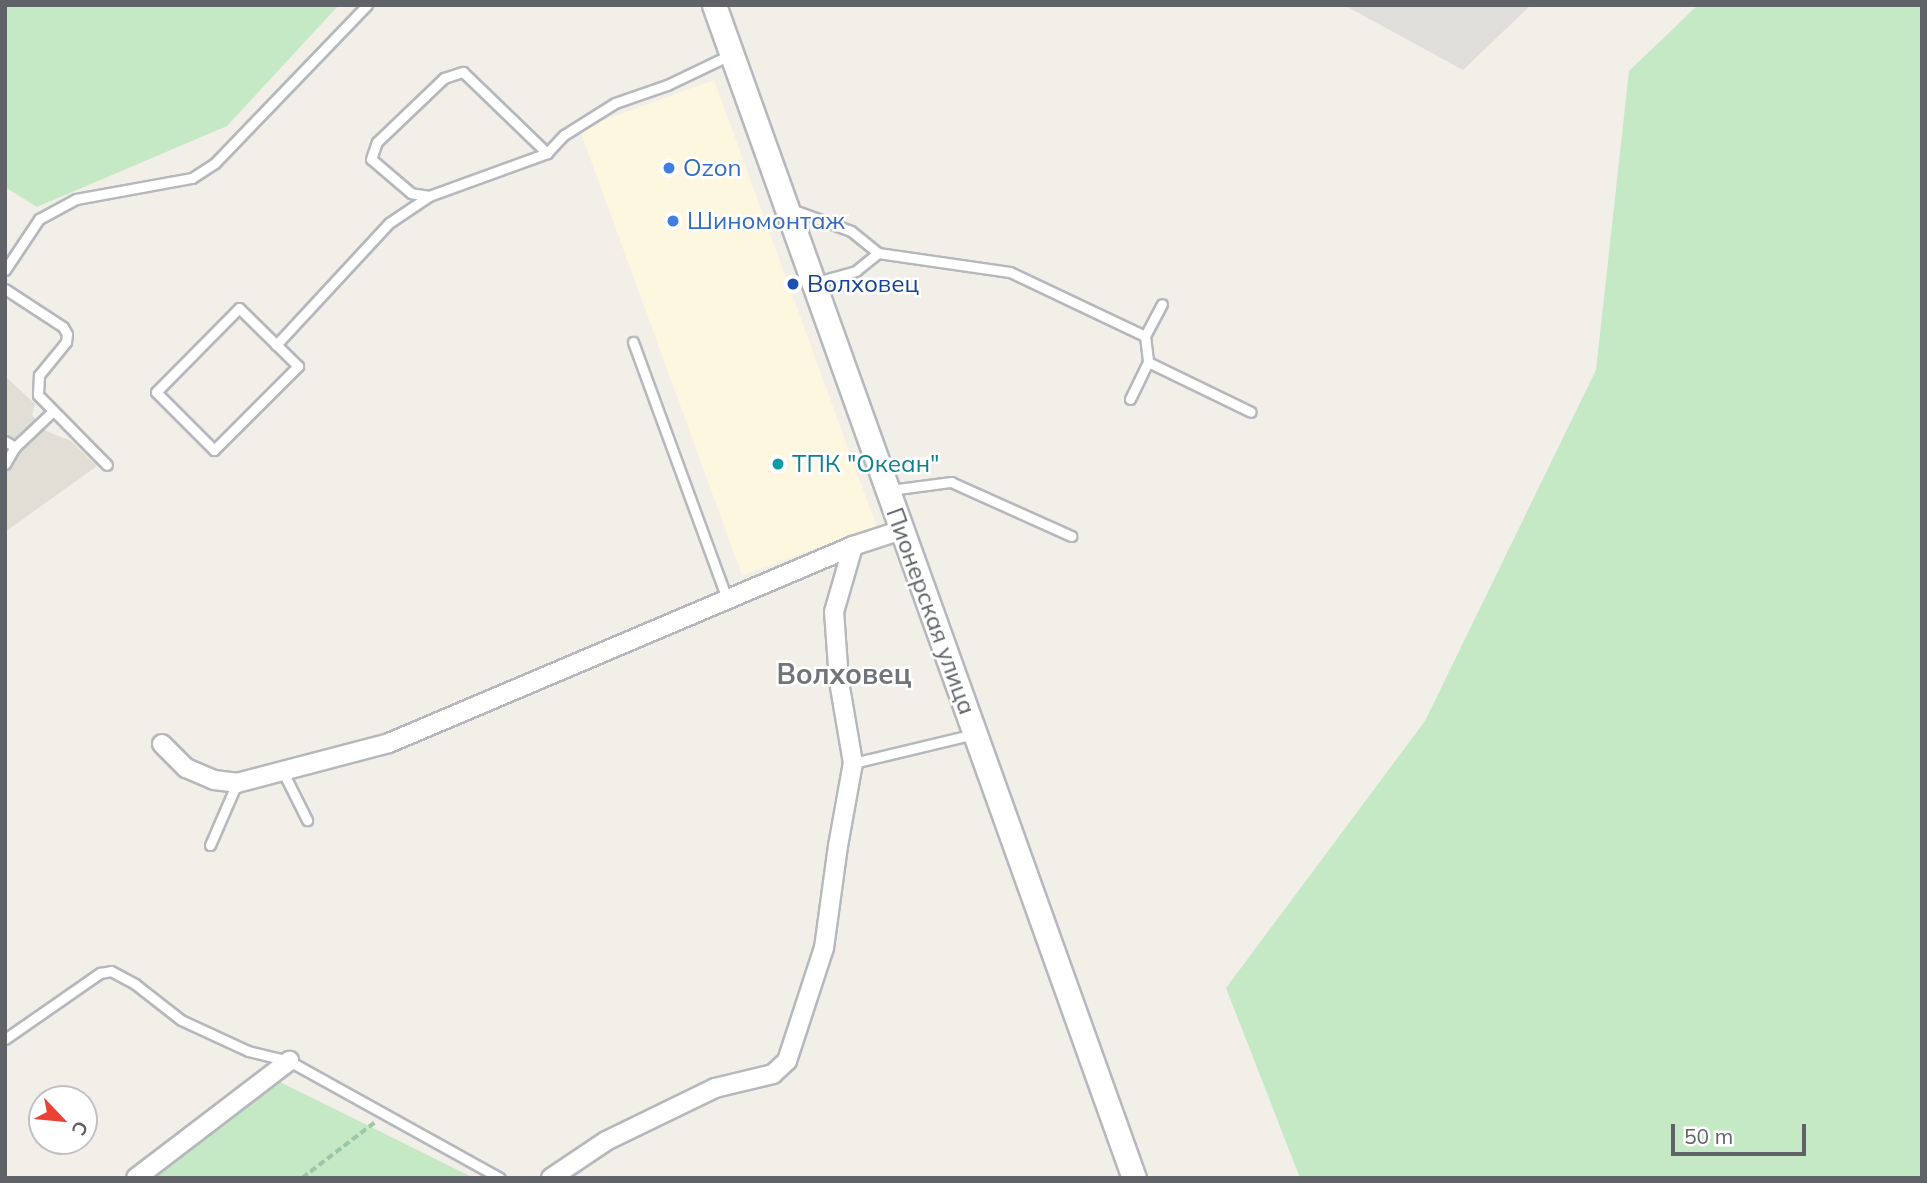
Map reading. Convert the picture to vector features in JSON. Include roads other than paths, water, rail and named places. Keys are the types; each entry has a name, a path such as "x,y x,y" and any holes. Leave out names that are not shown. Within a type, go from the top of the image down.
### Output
{"street":[{"name":"Пионерская улица","path":"714,5 1134,1178"},
{"path":"162,744 186,768 214,780 237,783 389,743 727,599 853,547 902,530"},
{"path":"551,1178 606,1142 715,1088 773,1074 781,1069 792,1049 824,948 853,763 839,681 834,612 853,547"},
{"path":"136,1178 289,1061"}],"lane":[{"path":"5,270 39,219 63,206 76,200 192,178 215,163 367,5"},
{"path":"276,345 388,223 429,196 547,153 564,135 615,103 667,85 730,55"},
{"path":"429,196 411,193 371,159 377,142 444,78 463,72 547,153"},
{"path":"786,208 851,231 878,253 1010,272 1145,336"},
{"path":"813,283 856,271 878,253"},
{"path":"5,289 63,327 67,334 61,350 36,381 38,395 107,465"},
{"path":"1130,399 1148,362 1145,336 1161,304"},
{"path":"239,308 276,345 298,366 214,450 156,392 239,308"},
{"path":"633,342 727,599"},
{"path":"1148,362 1251,412"},
{"path":"5,464 15,447 52,412"},
{"path":"5,441 15,447"},
{"path":"888,490 951,482 1071,537"},
{"path":"853,763 975,733"},
{"path":"283,772 307,820"},
{"path":"210,845 237,783"},
{"path":"5,1039 100,973 111,971 135,984 181,1020 248,1051 289,1061 500,1178"}],"place":[{"name":"Ozon","path":"669,168"},
{"name":"Шиномонтаж","path":"673,221"},
{"name":"Волховец","path":"793,284"},
{"name":"ТПК \"Океан\"","path":"778,464"}],"district":[{"name":"Волховец","path":"844,674"}]}
